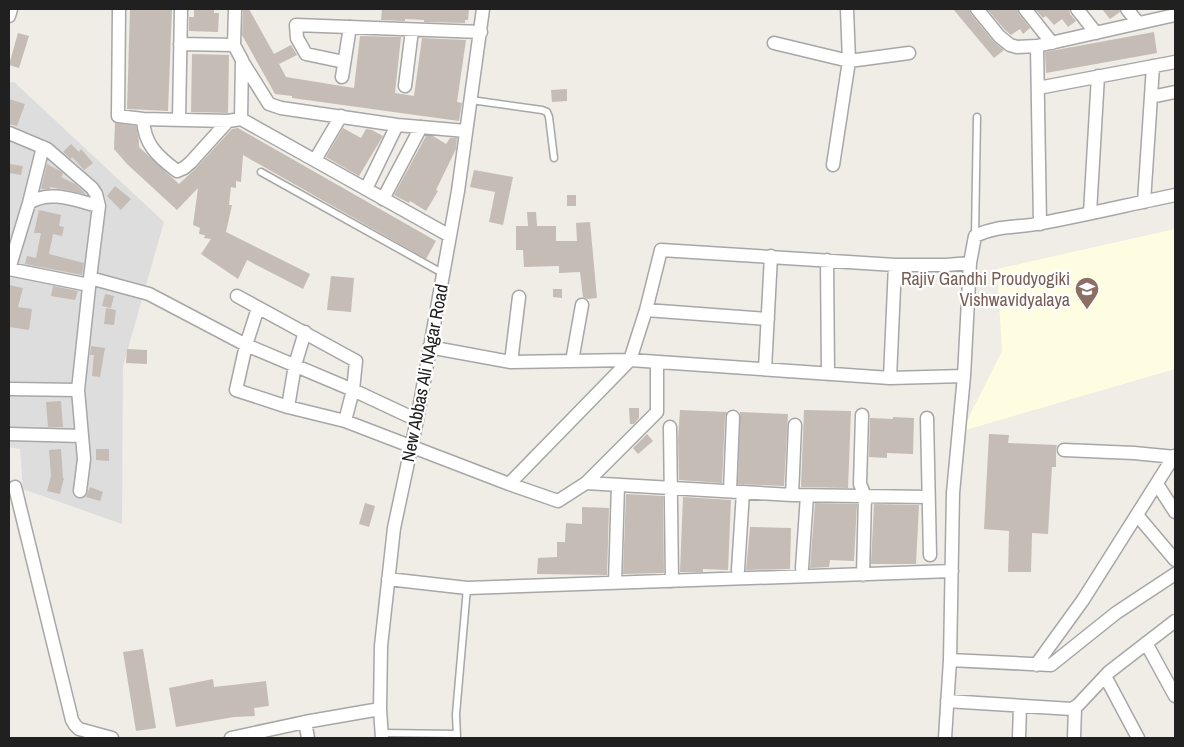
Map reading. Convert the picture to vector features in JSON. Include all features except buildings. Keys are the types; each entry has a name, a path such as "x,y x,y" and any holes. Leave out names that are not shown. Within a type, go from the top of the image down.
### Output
{"street":[{"path":"9,16 11,9"},
{"path":"119,9 118,116 143,119 235,120 315,160 450,236"},
{"path":"180,119 181,9"},
{"path":"235,9 234,45 269,104 280,108 397,126 466,131"},
{"name":"New Abbas Ali NAgar Road","path":"382,736 380,709 381,646 394,528 412,446 444,274 458,190 483,9"},
{"path":"833,165 849,61 847,9"},
{"path":"977,9 999,36 1010,45 1017,47 1037,46 1138,23 1154,14 1175,15"},
{"path":"1025,9 1052,43"},
{"path":"1077,9 1096,32"},
{"path":"1127,9 1138,23"},
{"path":"344,62 306,54 297,38 296,25 481,32"},
{"path":"342,77 350,27"},
{"path":"405,86 412,30"},
{"path":"774,43 849,61 909,52"},
{"path":"180,44 234,45"},
{"path":"1037,46 1040,224"},
{"path":"143,119 144,131 149,145 177,171 184,168 235,120 242,60"},
{"path":"1038,88 1175,62"},
{"path":"1144,202 1153,66"},
{"path":"1090,213 1098,76"},
{"path":"1151,97 1175,92"},
{"path":"315,160 341,116"},
{"path":"366,189 397,126"},
{"path":"383,199 421,128"},
{"path":"9,132 47,150 92,188 96,194 99,206 78,390 84,459 80,491"},
{"path":"43,148 9,269 149,294 246,345 353,390 417,420"},
{"path":"945,738 950,660 953,494 964,376 970,263 984,232 1040,224 1175,195"},
{"path":"29,203 40,197 49,196 99,206"},
{"path":"508,484 630,360 646,310 661,250 895,265 970,263"},
{"path":"765,369 771,256"},
{"path":"827,260 828,374"},
{"path":"890,378 895,265"},
{"path":"237,296 356,361 353,390 345,421"},
{"path":"510,362 519,297"},
{"path":"572,361 582,305"},
{"path":"258,308 246,345 236,390 288,407 345,421 508,484 558,501 586,483 657,412 657,362"},
{"path":"646,310 768,319"},
{"path":"288,407 295,365 305,332"},
{"path":"429,347 510,362 630,360 890,378 964,376"},
{"path":"11,389 78,390"},
{"path":"862,415 860,484 865,496 863,575"},
{"path":"730,490 733,417"},
{"path":"928,418 930,555"},
{"path":"792,495 795,425"},
{"path":"670,427 672,580"},
{"path":"9,434 82,436"},
{"path":"1036,665 1083,600 1174,456 1064,450"},
{"path":"586,483 807,496 928,497"},
{"path":"1157,484 1175,512"},
{"path":"615,583 618,485"},
{"path":"15,487 74,726 112,738"},
{"path":"738,570 743,492"},
{"path":"802,568 807,496"},
{"path":"1137,514 1175,560"},
{"path":"388,579 467,588 952,571"},
{"path":"950,660 1050,665 1116,613 1175,574"},
{"path":"1074,738 1075,708 1104,676 1175,621"},
{"path":"1146,643 1175,696"},
{"path":"1104,676 1138,738"},
{"path":"947,701 1075,708"},
{"path":"1019,738 1020,706"},
{"path":"231,738 257,736 304,722 380,709"},
{"path":"304,722 308,738"}],"lane":[{"path":"471,100 547,112 554,158"},
{"path":"977,117 984,232"},
{"path":"261,172 444,274"},
{"path":"382,736 457,736 456,714 467,588"}],"shaded area":[{"path":"14,82 164,222 123,366 122,524 23,489 20,449 9,447 9,83"},
{"name":"Rajiv Gandhi Proudyogiki Vishwavidyalaya","path":"1175,229 1175,369 962,431 1002,351 997,269"}],"place":[{"name":"Rajiv Gandhi Proudyogiki Vishwavidyalaya","path":"1087,310"}]}
